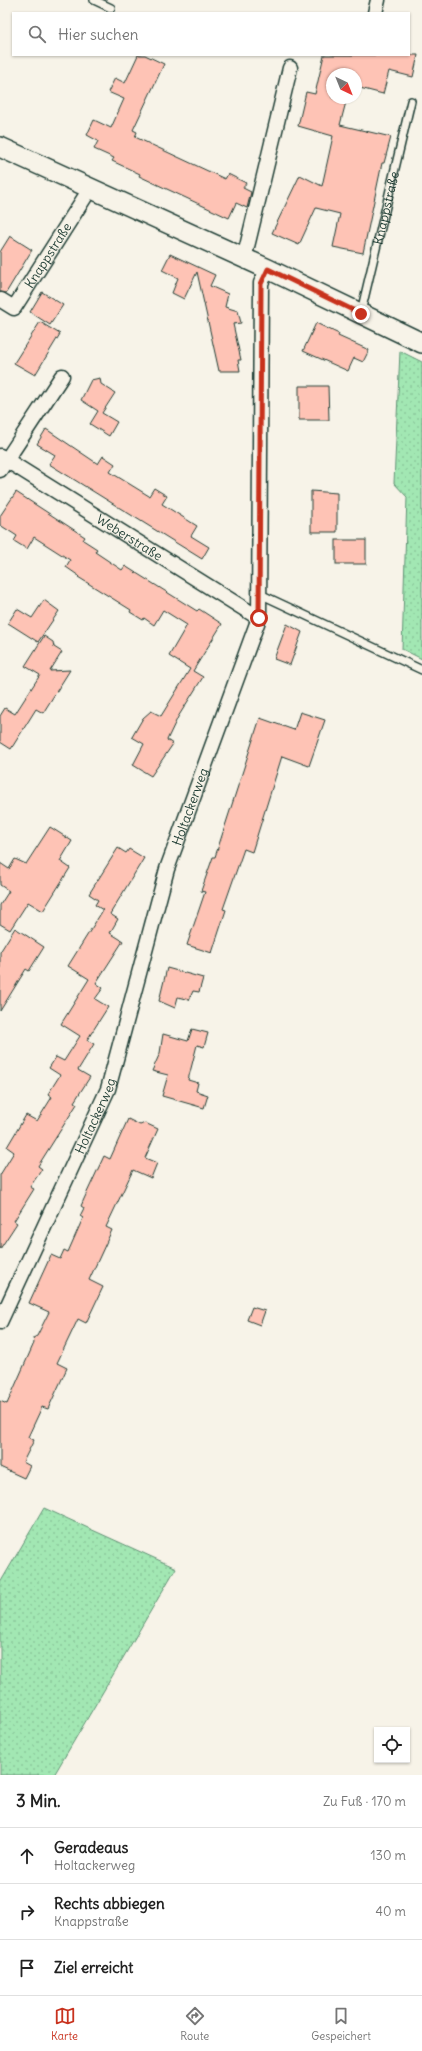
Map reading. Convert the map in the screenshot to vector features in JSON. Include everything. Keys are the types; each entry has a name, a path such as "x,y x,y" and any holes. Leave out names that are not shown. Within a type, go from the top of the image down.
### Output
{"street":[{"path":"376,12 378,0"},
{"path":"244,259 290,68"},
{"path":"0,147 268,269 422,343"},
{"name":"Knappstraße","path":"2,300 14,308 90,189"},
{"name":"Holtackerweg","path":"0,1322 108,1089 167,869 259,618 261,284 268,269"},
{"path":"2,462 62,376"},
{"name":"Weberstraße","path":"2,462 259,618"}],"lane":[{"path":"94,0 111,8"},
{"name":"Knappstraße","path":"361,314 411,101"},
{"path":"260,594 422,670"}],"green space":[{"path":"400,351 422,362 422,659 402,649 407,497 394,483"},
{"path":"44,1508 176,1568 54,1775 0,1775 0,1583"}],"building":[{"path":"418,55 413,77 389,71 383,94 362,89 362,68 326,68 326,104 345,104 340,125 391,137 384,163 382,163 363,253 333,247 340,214 316,208 299,245 272,233 300,175 322,186 333,136 298,126 306,92 315,94 324,56"},
{"path":"138,56 147,56 164,64 133,130 137,132 135,137 225,179 228,174 246,183 243,188 251,192 247,208 236,203 229,218 139,176 140,174 112,161 114,158 94,149 98,141 87,135 94,120 111,128 124,99 108,92 115,78 125,83"},
{"path":"10,236 32,250 6,293 0,292 0,252"},
{"path":"170,254 215,275 210,286 228,294 225,307 238,311 241,323 233,324 241,360 238,360 240,371 219,371 197,272 184,299 172,293 178,278 162,270"},
{"path":"42,292 63,305 50,325 30,312"},
{"path":"40,322 60,334 35,375 14,363"},
{"path":"316,323 339,334 338,336 369,350 363,362 354,358 348,371 303,351"},
{"path":"100,378 101,384 115,393 102,413 117,422 109,436 90,424 98,411 81,400 91,380"},
{"path":"299,386 328,386 329,420 299,420"},
{"path":"46,429 98,464 103,456 115,464 110,472 149,496 154,488 167,496 162,504 197,526 191,536 209,547 202,559 49,464 55,455 37,444"},
{"path":"311,491 337,493 337,532 311,532"},
{"path":"16,492 85,537 83,540 97,549 95,552 122,570 125,566 197,611 199,609 222,624 193,671 203,677 178,717 167,740 173,744 151,776 133,765 144,744 132,737 143,718 151,711 161,716 190,669 169,656 187,625 163,610 154,625 144,618 143,620 130,612 131,610 78,577 79,576 66,567 70,560 34,537 27,549 14,541 17,536 0,525 0,516"},
{"path":"336,540 366,540 366,564 336,564"},
{"path":"44,600 59,611 38,642 8,623 17,609 32,618"},
{"path":"287,624 302,632 290,665 274,659"},
{"path":"44,636 53,642 54,647 62,652 50,671 70,670 43,713 36,709 11,749 0,742 0,716 5,708 15,714 40,675 25,666"},
{"path":"300,712 325,720 309,766 282,756 252,852 244,849 223,909 226,910 212,953 187,945 205,892 201,891 213,857 215,857 260,718 294,730"},
{"path":"50,827 72,841 60,861 70,868 43,911 28,902 10,930 0,924 0,905 9,891 0,885 0,863 9,869 15,859 26,864"},
{"path":"118,848 126,853 129,849 144,858 110,914 118,919 110,933 123,941 96,983 103,988 95,999 108,1007 87,1040 94,1044 78,1070 90,1077 74,1102 77,1104 38,1166 42,1169 30,1187 34,1189 14,1221 17,1223 0,1249 0,1175 14,1152 7,1147 26,1115 37,1121 52,1097 48,1094 60,1075 49,1068 56,1057 64,1061 80,1036 61,1024 89,979 68,966 103,910 95,905 98,900 89,894"},
{"path":"15,928 44,947 29,971 26,969 0,1011 0,952"},
{"path":"167,968 203,978 199,992 193,991 189,1000 178,997 175,1008 159,1001"},
{"path":"192,1029 208,1033 204,1047 197,1045 188,1080 198,1083 196,1091 208,1095 204,1108 162,1096 168,1075 152,1071 160,1053 163,1034 188,1041"},
{"path":"128,1119 140,1125 145,1123 158,1129 145,1158 157,1163 151,1178 133,1170 106,1227 112,1230 89,1280 103,1287 86,1323 78,1319 57,1363 67,1368 48,1409 42,1407 28,1437 34,1440 23,1462 30,1466 24,1478 0,1467 0,1401 7,1404 34,1343 33,1338 37,1336 49,1312 29,1303 51,1255 60,1259 64,1250 68,1252 83,1218 80,1216 84,1208 81,1206 84,1199 104,1156 110,1159"},
{"path":"252,1307 265,1311 260,1325 247,1320"}],"route":[{"path":"259,618 261,284 268,269 361,314"}]}
